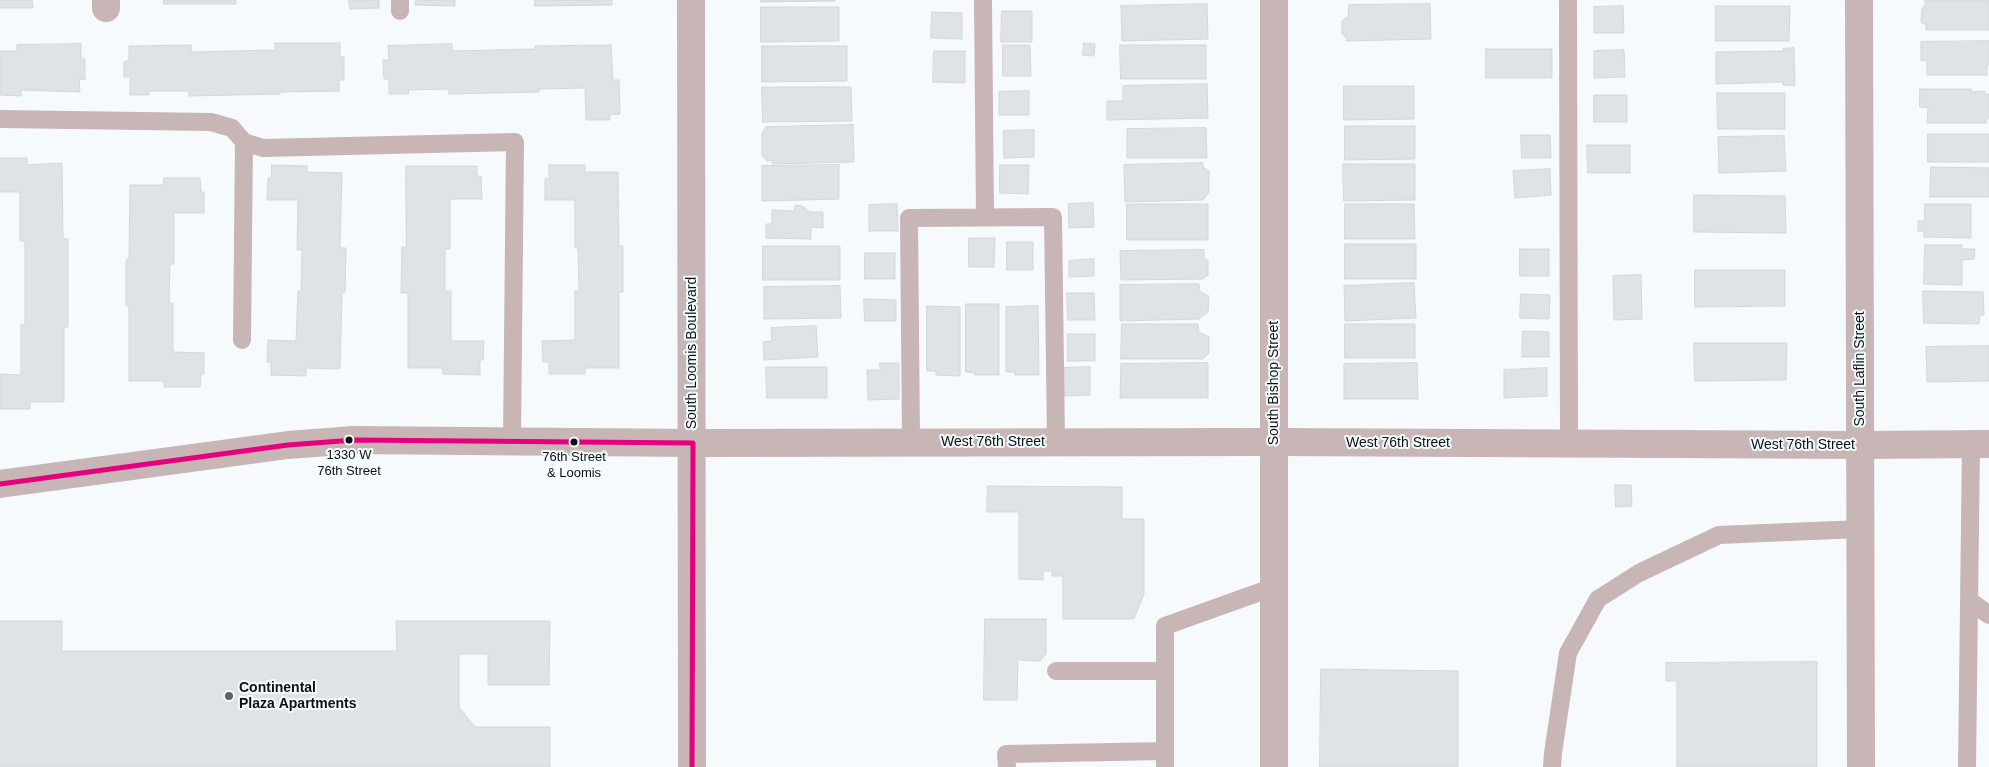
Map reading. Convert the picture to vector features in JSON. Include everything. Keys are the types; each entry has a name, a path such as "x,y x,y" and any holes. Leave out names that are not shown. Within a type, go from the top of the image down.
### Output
{"street":[{"name":"South Loomis Boulevard","path":"691,0 692,767"},
{"name":"South Bishop Street","path":"1274,0 1274,767"},
{"name":"South Laflin Street","path":"1859,0 1861,767"},
{"name":"West 76th Street","path":"0,484 288,445 354,440 693,443 1980,444"}],"lane":[{"path":"983,0 985,218"},
{"path":"1568,0 1569,444"},
{"path":"0,119 211,122 232,128 244,142 263,148 515,142 512,441"},
{"path":"242,340 244,142"},
{"path":"911,442 909,218 1053,217 1056,442"},
{"path":"1967,767 1969,600 1980,444"},
{"path":"1552,767 1568,653 1598,599 1639,573 1719,535 1860,528"},
{"path":"1006,767 1006,754 1165,759 1165,626 1274,587"},
{"path":"1969,600 1989,615"},
{"path":"1056,671 1164,670"}],"building":[{"path":"0,0 32,0 33,8 0,8"},
{"path":"164,0 236,0 236,4 164,4"},
{"path":"349,0 379,0 379,8 350,9"},
{"path":"416,0 455,0 455,6 415,5"},
{"path":"535,0 612,0 612,5 535,6"},
{"path":"761,0 835,0 835,1 761,2"},
{"path":"1925,0 1989,0 1989,30 1926,30 1926,25 1921,22"},
{"path":"1207,4 1208,39 1122,41 1121,6"},
{"path":"1430,4 1431,39 1346,41 1347,38 1342,34 1342,21 1348,16 1349,5"},
{"path":"1623,6 1624,33 1594,33 1594,7"},
{"path":"1716,6 1790,6 1789,41 1716,41"},
{"path":"761,7 839,7 839,41 761,42"},
{"path":"1002,11 1032,11 1032,42 1001,42"},
{"path":"932,12 962,13 962,39 931,38"},
{"path":"1989,41 1987,75 1927,75 1927,60 1921,61 1921,42"},
{"path":"275,43 340,43 340,57 344,57 344,80 339,80 339,91 189,96 189,91 149,91 149,95 130,95 130,77 124,77 124,62 129,60 129,46 192,45 191,52 275,50"},
{"path":"1084,43 1095,44 1094,56 1083,55"},
{"path":"81,44 81,59 85,59 85,80 79,79 80,92 21,90 21,96 0,95 0,51 17,51 17,45"},
{"path":"452,44 452,51 535,49 535,46 611,45 613,80 619,80 620,114 609,115 610,120 586,120 585,88 539,89 539,92 449,94 449,89 408,90 409,94 389,94 389,79 384,79 383,60 389,60 388,46"},
{"path":"1003,45 1030,45 1031,76 1003,76"},
{"path":"1120,45 1206,45 1206,79 1121,79"},
{"path":"762,46 847,46 847,81 762,82"},
{"path":"1794,48 1795,86 1783,85 1783,82 1716,84 1716,52 1783,51 1783,49"},
{"path":"1486,49 1552,49 1552,78 1486,78"},
{"path":"1624,50 1625,77 1594,78 1594,51"},
{"path":"934,51 965,51 965,83 933,82"},
{"path":"1207,84 1208,118 1107,120 1107,101 1123,101 1123,86"},
{"path":"1344,86 1414,86 1414,119 1344,120"},
{"path":"762,87 851,87 852,121 763,122"},
{"path":"1920,89 1971,89 1972,92 1985,91 1985,94 1989,94 1989,118 1987,118 1986,123 1927,123 1928,108 1920,107"},
{"path":"1029,91 1029,115 999,115 999,92"},
{"path":"1717,93 1785,93 1785,129 1718,129"},
{"path":"1594,95 1627,95 1627,122 1594,122"},
{"path":"853,125 854,162 772,164 772,160 767,161 762,155 762,133 766,127"},
{"path":"1345,126 1415,126 1415,159 1345,160"},
{"path":"1206,128 1207,158 1127,158 1127,129"},
{"path":"1034,130 1034,157 1004,158 1003,131"},
{"path":"1928,134 1989,134 1989,162 1928,162"},
{"path":"1521,135 1550,135 1551,158 1522,158"},
{"path":"1784,136 1786,171 1719,173 1718,137"},
{"path":"1587,145 1630,145 1630,173 1588,173"},
{"path":"0,158 27,158 27,165 62,163 63,239 68,239 68,327 64,327 64,402 30,402 30,409 0,409 0,374 21,375 21,325 25,325 25,241 20,241 20,192 0,192"},
{"path":"1203,163 1203,167 1209,171 1209,192 1203,200 1125,202 1124,165"},
{"path":"1343,164 1415,164 1415,200 1344,201"},
{"path":"272,165 307,166 307,172 342,173 340,248 346,248 345,292 342,294 340,369 306,368 306,376 271,375 271,362 267,362 268,340 296,341 298,291 301,291 302,250 297,250 298,200 267,200 268,178 271,178"},
{"path":"549,165 585,165 585,172 618,172 619,246 623,246 623,292 619,292 619,368 585,368 585,374 549,374 549,362 543,362 542,341 575,340 575,291 579,291 578,248 575,248 575,200 545,200 545,179 549,179"},
{"path":"839,165 839,199 762,201 762,166"},
{"path":"1000,165 1029,165 1028,194 1000,193"},
{"path":"406,166 477,166 477,176 481,176 482,199 450,199 450,249 445,249 445,291 451,291 451,341 484,341 483,360 480,360 480,375 443,374 442,368 408,368 408,293 401,293 402,247 406,247"},
{"path":"1931,167 1989,168 1989,197 1930,197"},
{"path":"1550,169 1551,195 1515,198 1513,171"},
{"path":"164,178 200,178 201,192 204,192 204,213 174,213 174,264 170,264 169,303 173,303 173,352 204,353 204,374 201,374 200,387 164,387 164,381 129,381 129,306 126,306 126,261 129,257 130,185 163,185"},
{"path":"1694,195 1785,196 1786,233 1694,232"},
{"path":"1093,203 1094,227 1069,228 1068,204"},
{"path":"897,204 898,231 869,231 869,205"},
{"path":"1127,204 1208,204 1208,240 1127,240"},
{"path":"1345,204 1414,204 1415,239 1345,239"},
{"path":"1925,204 1971,204 1971,238 1924,237 1924,231 1918,231 1918,221 1924,221"},
{"path":"796,205 802,206 810,212 823,212 823,228 811,227 811,239 766,238 766,224 772,224 772,210 793,211"},
{"path":"969,238 995,238 994,267 969,267"},
{"path":"1007,242 1033,242 1033,270 1007,270"},
{"path":"1345,244 1416,244 1416,279 1345,279"},
{"path":"1925,245 1962,245 1962,249 1975,249 1974,259 1962,260 1962,285 1924,284"},
{"path":"763,246 840,246 840,280 763,280"},
{"path":"1520,249 1549,249 1549,276 1520,276"},
{"path":"1204,250 1204,258 1208,261 1208,275 1203,279 1121,280 1120,251"},
{"path":"865,253 895,253 895,279 865,279"},
{"path":"1094,259 1094,276 1069,277 1069,261"},
{"path":"1695,270 1785,270 1785,306 1695,307"},
{"path":"1641,275 1642,319 1614,320 1613,276"},
{"path":"1414,283 1416,318 1345,321 1344,286"},
{"path":"1199,284 1200,292 1209,296 1208,312 1199,319 1120,321 1120,285"},
{"path":"840,286 841,318 764,319 764,287"},
{"path":"1923,291 1983,292 1984,315 1980,315 1979,324 1924,323"},
{"path":"1067,293 1094,293 1095,320 1068,320"},
{"path":"1521,294 1550,295 1549,319 1520,318"},
{"path":"864,299 896,300 896,321 865,321"},
{"path":"966,304 999,304 999,375 975,375 975,373 966,372"},
{"path":"927,306 960,307 960,376 936,375 936,371 927,371"},
{"path":"1038,306 1039,375 1015,375 1015,372 1006,372 1006,307"},
{"path":"1122,324 1198,324 1199,332 1209,337 1209,353 1203,359 1121,359"},
{"path":"1345,324 1415,324 1415,358 1345,358"},
{"path":"816,326 818,357 764,360 763,342 772,341 771,328"},
{"path":"1523,331 1549,332 1549,357 1522,357"},
{"path":"1068,334 1095,334 1095,361 1068,361"},
{"path":"1694,343 1787,343 1786,380 1695,381"},
{"path":"1989,346 1989,381 1927,382 1926,347"},
{"path":"880,363 899,363 899,399 868,400 867,370 880,370"},
{"path":"1208,363 1208,398 1120,398 1121,364"},
{"path":"1417,363 1418,399 1344,399 1344,364"},
{"path":"766,367 827,367 827,398 767,398"},
{"path":"1090,367 1090,395 1064,396 1064,368"},
{"path":"1547,368 1547,396 1504,398 1504,370"},
{"path":"1615,485 1631,485 1632,506 1616,507"},
{"path":"988,486 1122,487 1122,519 1144,519 1144,594 1134,619 1063,619 1063,576 1052,576 1052,571 1043,571 1043,580 1019,579 1019,512 987,512"},
{"path":"985,619 1046,619 1046,654 1040,661 1018,660 1017,700 984,700"},
{"name":"Continental Plaza Apartments","path":"0,621 62,621 62,651 397,651 396,621 550,621 549,685 488,685 488,654 459,654 459,707 475,727 550,727 550,767 0,767"},
{"path":"1817,662 1817,767 1677,767 1677,681 1666,681 1666,663"},
{"path":"1321,669 1458,671 1458,767 1320,767"}],"transit line":[{"path":"0,484 288,445 354,440 693,443"},
{"path":"692,767 693,443"}],"place":[{"name":"1330 W 76th Street","path":"349,440"},
{"name":"76th Street & Loomis","path":"574,442"},
{"name":"Continental Plaza Apartments","path":"229,696"}]}
